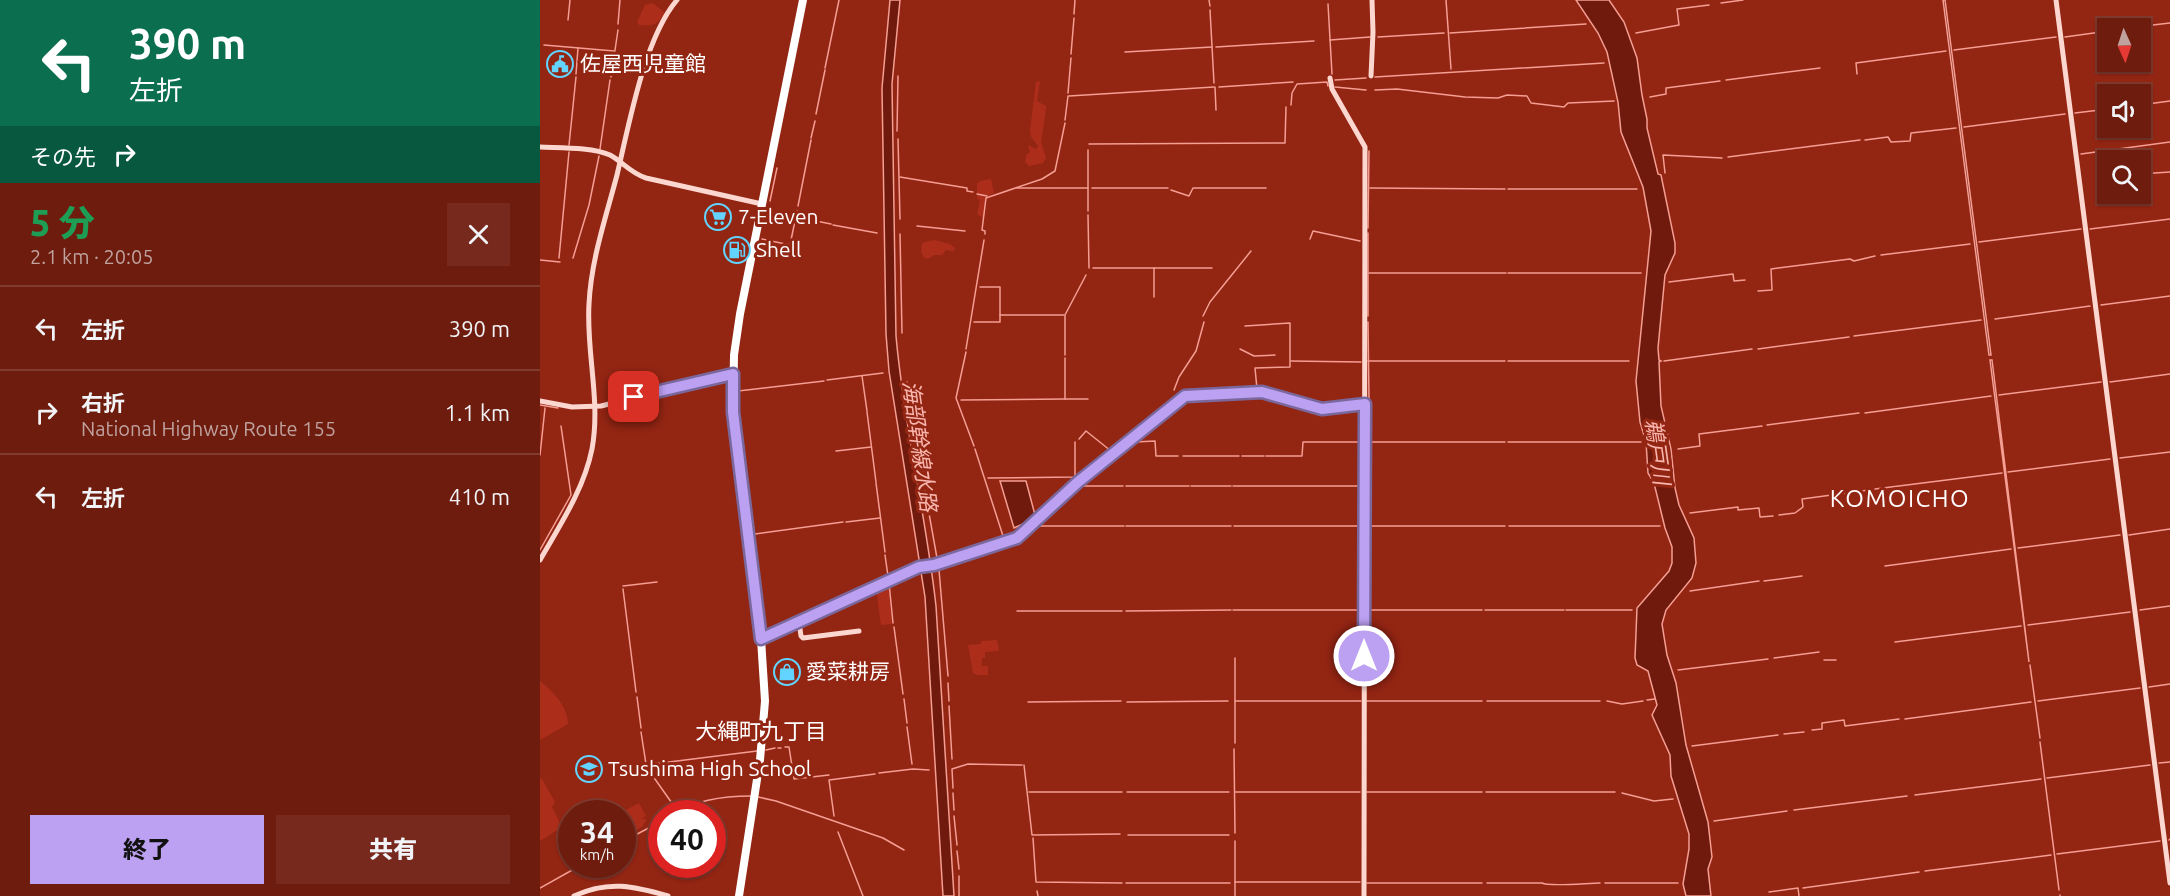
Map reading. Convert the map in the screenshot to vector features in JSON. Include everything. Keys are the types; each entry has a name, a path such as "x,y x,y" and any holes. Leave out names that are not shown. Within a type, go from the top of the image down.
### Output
{"highway":[{"path":"739,896 755,797 765,701 761,639 733,412 733,374 740,314 802,0"}],"street":[{"path":"540,560 583,479 592,446 595,405 588,317 594,264 641,81 656,35 677,0"},
{"path":"1371,76 1374,32 1372,0"},
{"path":"2055,0 2170,883"},
{"path":"1330,78 1332,89 1365,147 1364,896"},
{"path":"540,147 600,152 612,156 632,173 646,178 762,204"},
{"path":"540,402 572,407 602,406 733,374"},
{"path":"761,639 921,567 1017,538 1078,482 1185,396 1262,392 1322,409 1365,404"},
{"path":"799,622 803,638 859,631"},
{"path":"574,896 593,888 618,886 642,888 668,896"}],"shaded area":[{"path":"653,3 665,13 655,24 639,25 637,22 645,5"},
{"path":"1040,81 1037,101 1046,106 1041,142 1046,158 1043,163 1029,166 1025,162 1026,155 1030,152 1028,145 1036,149 1038,146 1031,137 1030,131 1036,82"},
{"path":"991,179 994,193 986,197 983,218 977,214 980,202 977,197 977,184 980,181"},
{"path":"934,240 950,244 955,248 954,251 946,250 942,255 924,258 921,252 922,243"},
{"path":"888,583 892,624 881,625 876,589"},
{"path":"997,640 999,651 985,652 985,658 982,658 982,666 988,666 988,675 973,673 968,645"},
{"path":"540,681 562,705 568,724 540,740"},
{"path":"540,778 555,802 552,807 558,819 558,830 540,841"},
{"path":"639,803 646,816 641,819 647,819 642,827 636,830 636,805"}],"water":[{"path":"890,0 900,0 892,84 896,336 904,404 936,606 954,896 943,896 925,597 889,371 886,334 882,88"},
{"name":"鵜戸川","path":"1576,0 1609,0 1624,22 1637,58 1647,128 1658,174 1661,175 1675,243 1675,253 1665,275 1658,348 1661,361 1659,362 1661,406 1671,449 1675,488 1679,505 1694,538 1696,563 1692,578 1666,610 1662,624 1667,655 1676,683 1686,745 1708,822 1712,857 1708,869 1711,896 1686,896 1683,884 1689,834 1671,776 1670,755 1652,715 1657,705 1648,671 1637,665 1635,658 1637,608 1669,571 1672,563 1672,547 1654,483 1648,473 1646,442 1640,422 1636,381 1651,231 1643,187 1621,132 1618,102 1607,52 1598,33"},
{"path":"1943,0 1945,0 1991,355 1989,355"},
{"path":"1990,360 1992,360 2029,662"},
{"path":"1000,481 1026,481 1035,515 1027,522 1014,528"}],"waterway":[{"path":"568,20 570,0"},
{"path":"618,24 620,0"},
{"path":"825,68 839,0"},
{"path":"1074,14 1075,0"},
{"path":"1209,0 1210,6"},
{"path":"1446,0 1451,69"},
{"path":"1721,3 1743,0"},
{"path":"1328,4 1332,74"},
{"path":"1636,33 1679,25 1677,9 1709,5"},
{"path":"1210,10 1214,83"},
{"path":"1071,54 1074,18"},
{"path":"2151,25 2170,23"},
{"path":"1450,33 1586,24"},
{"path":"611,77 618,30"},
{"path":"1378,37 1444,33"},
{"path":"2065,37 2097,33"},
{"path":"1330,40 1370,37"},
{"path":"1954,50 2056,37"},
{"path":"1216,47 1314,41"},
{"path":"544,45 614,51"},
{"path":"1125,52 1212,47"},
{"path":"576,74 578,48"},
{"path":"1857,74 1856,63 1946,51"},
{"path":"1068,93 1071,58"},
{"path":"1375,77 1604,63"},
{"path":"1726,80 1820,68"},
{"path":"816,114 825,70"},
{"path":"897,131 898,76"},
{"path":"569,145 576,77"},
{"path":"1335,80 1366,78"},
{"path":"600,149 610,80"},
{"path":"1650,97 1666,94 1666,88 1720,81"},
{"path":"1219,87 1293,82"},
{"path":"1291,105 1292,93 1297,84 1327,82 1328,86"},
{"path":"1069,96 1214,87"},
{"path":"1215,87 1216,110"},
{"path":"1335,87 1366,90"},
{"path":"1375,90 1397,89 1465,97 1527,96 1531,103 1564,107 1568,103 1614,101"},
{"path":"1065,120 1068,96"},
{"path":"2151,104 2170,101"},
{"path":"1089,144 1285,143 1286,107"},
{"path":"2075,113 2097,110"},
{"path":"1964,127 2065,114"},
{"path":"811,138 815,121"},
{"path":"985,234 982,230 986,198 1042,179 1055,171 1065,123"},
{"path":"1865,140 1888,137 1891,142 1910,141 1911,133 1956,128"},
{"path":"898,139 900,219"},
{"path":"798,206 811,140"},
{"path":"1728,157 1860,140"},
{"path":"2081,154 2170,142"},
{"path":"1088,150 1088,211"},
{"path":"1368,228 1369,151"},
{"path":"559,258 569,152"},
{"path":"1665,173 1663,155 1722,158"},
{"path":"573,258 589,205 599,156"},
{"path":"770,201 777,168"},
{"path":"2151,173 2170,172"},
{"path":"900,177 967,188 967,191 973,192"},
{"path":"1017,188 1088,188"},
{"path":"1092,188 1168,188"},
{"path":"1171,190 1189,196 1193,188 1266,188"},
{"path":"1370,188 1505,189"},
{"path":"1508,189 1637,189"},
{"path":"977,194 987,196"},
{"path":"762,239 790,245 797,211"},
{"path":"1088,215 1089,268"},
{"path":"796,217 831,224"},
{"path":"2090,229 2170,219"},
{"path":"833,225 877,233"},
{"path":"917,226 965,231"},
{"path":"1979,242 2081,229"},
{"path":"1310,239 1313,231 1360,241"},
{"path":"1368,233 1368,316"},
{"path":"900,234 902,333"},
{"path":"966,349 984,240"},
{"path":"1881,255 1970,244"},
{"path":"1203,316 1210,302 1251,251"},
{"path":"1758,291 1772,290 1771,269 1850,259 1854,261 1875,256"},
{"path":"540,260 560,262"},
{"path":"1093,268 1212,268"},
{"path":"1154,268 1154,297"},
{"path":"1369,273 1506,273"},
{"path":"1508,273 1641,273"},
{"path":"1669,282 1733,274 1734,281 1745,280"},
{"path":"1065,355 1065,315 1086,275"},
{"path":"974,322 1000,322 1000,287 980,287"},
{"path":"2101,305 2170,296"},
{"path":"1995,319 2090,306"},
{"path":"1000,315 1064,315"},
{"path":"1854,336 1981,320"},
{"path":"1174,390 1179,377 1196,351 1204,322"},
{"path":"1368,322 1369,399"},
{"path":"1245,326 1290,323 1290,367 1255,368 1257,389"},
{"path":"1758,349 1849,337"},
{"path":"1240,349 1254,356 1275,355"},
{"path":"1664,361 1752,349"},
{"path":"966,352 956,398 974,446"},
{"path":"1065,358 1065,399 1088,399"},
{"path":"1291,361 1361,362"},
{"path":"1368,361 1505,361"},
{"path":"1508,361 1629,361"},
{"path":"827,380 883,373"},
{"path":"2110,382 2170,374"},
{"path":"862,376 867,411"},
{"path":"738,391 824,381"},
{"name":"海部幹線水路","path":"907,382 917,442"},
{"path":"1999,395 2101,382"},
{"path":"1865,413 1991,396"},
{"path":"961,400 1065,399"},
{"path":"1137,438 1184,400"},
{"path":"540,405 558,408"},
{"path":"540,455 545,408"},
{"path":"867,412 876,482"},
{"path":"1767,425 1859,413"},
{"path":"540,550 571,495 561,426"},
{"name":"鵜戸川","path":"1678,449 1700,446 1699,434 1762,426"},
{"path":"1079,439 1086,431 1111,451 1128,437"},
{"path":"1368,434 1368,480"},
{"path":"1135,442 1155,441 1156,456 1178,456"},
{"path":"988,478 1075,477 1075,442"},
{"path":"1266,456 1302,456 1303,442 1362,442"},
{"path":"1368,442 1505,442"},
{"name":"鵜戸川","path":"1508,442 1641,442"},
{"path":"1126,448 1130,445"},
{"path":"836,451 871,447"},
{"name":"海部幹線水路","path":"918,447 925,486"},
{"path":"975,449 1004,539"},
{"path":"1084,482 1122,450"},
{"path":"2120,458 2170,452"},
{"path":"1183,456 1239,456"},
{"path":"1242,456 1264,456"},
{"path":"2008,472 2110,459"},
{"path":"1875,489 2002,473"},
{"path":"876,483 885,552"},
{"path":"991,550 1021,539 1079,486 1123,486"},
{"path":"1126,486 1189,486"},
{"path":"1191,486 1231,486"},
{"path":"1233,486 1361,486"},
{"path":"1368,487 1368,564"},
{"path":"1779,515 1795,513 1803,507 1802,499 1869,490"},
{"name":"海部幹線水路","path":"925,491 937,558"},
{"path":"1690,513 1738,507 1738,510 1759,508 1760,517 1773,516"},
{"path":"846,522 880,518"},
{"path":"755,534 843,522"},
{"path":"1038,526 1124,526"},
{"path":"1126,526 1231,526"},
{"path":"1234,526 1362,526"},
{"path":"1368,526 1505,526"},
{"path":"1509,526 1660,526"},
{"path":"2129,535 2170,529"},
{"path":"2018,548 2120,535"},
{"path":"1885,566 2011,549"},
{"path":"960,560 987,551"},
{"path":"885,555 888,576"},
{"path":"939,568 944,566"},
{"path":"942,569 939,570 948,676"},
{"path":"1764,581 1802,576"},
{"path":"1690,591 1759,581"},
{"path":"623,586 657,582"},
{"path":"889,583 893,623"},
{"path":"623,589 636,692"},
{"path":"2140,610 2170,606"},
{"path":"1126,611 1231,610"},
{"path":"1233,610 1361,610"},
{"path":"1367,610 1482,610"},
{"path":"1485,610 1564,610"},
{"path":"1566,610 1632,610"},
{"path":"1017,611 1122,611"},
{"path":"2028,625 2130,612"},
{"path":"1895,642 2021,626"},
{"path":"894,627 903,694"},
{"path":"1774,658 1819,652"},
{"path":"1235,658 1235,743"},
{"path":"1678,670 1768,659"},
{"path":"1824,660 1836,660"},
{"path":"2030,665 2040,738"},
{"path":"948,683 949,701"},
{"path":"2149,687 2170,684"},
{"path":"2038,701 2140,688"},
{"path":"637,697 641,728"},
{"path":"904,699 907,723"},
{"path":"1647,700 1655,699"},
{"path":"1028,702 1121,701"},
{"path":"1127,702 1228,701"},
{"path":"1235,701 1361,701"},
{"path":"1367,701 1482,701"},
{"path":"1487,701 1600,701"},
{"path":"1607,701 1622,704 1643,701"},
{"path":"1905,719 2031,702"},
{"path":"949,706 952,759"},
{"path":"1812,730 1822,729 1822,723 1844,720 1845,726 1899,719"},
{"path":"907,727 912,764"},
{"path":"641,732 646,764"},
{"path":"1784,734 1804,732"},
{"path":"1692,746 1778,735"},
{"path":"2040,742 2059,890"},
{"path":"785,747 789,747 794,779 829,775"},
{"path":"766,750 775,748"},
{"path":"1234,749 1235,833"},
{"path":"670,800 645,765 757,751"},
{"path":"2159,763 2170,762"},
{"path":"953,788 952,769 968,764 1022,765"},
{"path":"1024,765 1032,835 1120,834"},
{"path":"2047,778 2150,765"},
{"path":"879,773 913,769 929,770"},
{"path":"834,816 829,780 875,774"},
{"path":"1915,795 2041,779"},
{"path":"1029,792 1122,792"},
{"path":"1127,792 1229,792"},
{"path":"1235,792 1360,792"},
{"path":"1367,792 1482,792"},
{"path":"1486,792 1615,792"},
{"path":"953,793 954,810"},
{"path":"1622,793 1654,801 1673,799"},
{"path":"708,800 751,796"},
{"path":"1794,810 1907,796"},
{"path":"758,797 776,801 883,838 904,850"},
{"path":"1714,821 1787,811"},
{"path":"954,816 957,845"},
{"path":"636,835 648,828"},
{"path":"838,832 863,896"},
{"path":"1128,835 1229,835"},
{"path":"1033,838 1036,882 1122,883"},
{"path":"1235,841 1235,896"},
{"path":"2057,854 2160,841"},
{"path":"957,851 959,869"},
{"path":"1925,871 2051,855"},
{"path":"1803,888 1919,872"},
{"path":"959,876 959,896"},
{"path":"540,888 558,878"},
{"path":"1235,882 1360,882"},
{"path":"1126,883 1230,883"},
{"path":"1367,883 1482,883"},
{"path":"1487,883 1560,885 1600,883"},
{"path":"1605,883 1678,883"},
{"path":"1769,892 1798,888 1799,896"},
{"path":"1037,891 1038,896"}],"place":[{"name":"佐屋西児童館","path":"560,64"},
{"name":"7-Eleven","path":"718,217"},
{"name":"Shell","path":"737,250"},
{"name":"愛菜耕房","path":"787,672"},
{"name":"Tsushima High School","path":"589,769"}],"district":[{"name":"KOMOICHO","path":"1900,499"},
{"name":"大縄町九丁目","path":"761,731"}],"route":[{"path":"634,397 733,374 733,412 761,639 919,567 934,565 1017,538 1078,482 1185,396 1265,392 1322,409 1365,404 1364,656"}]}
